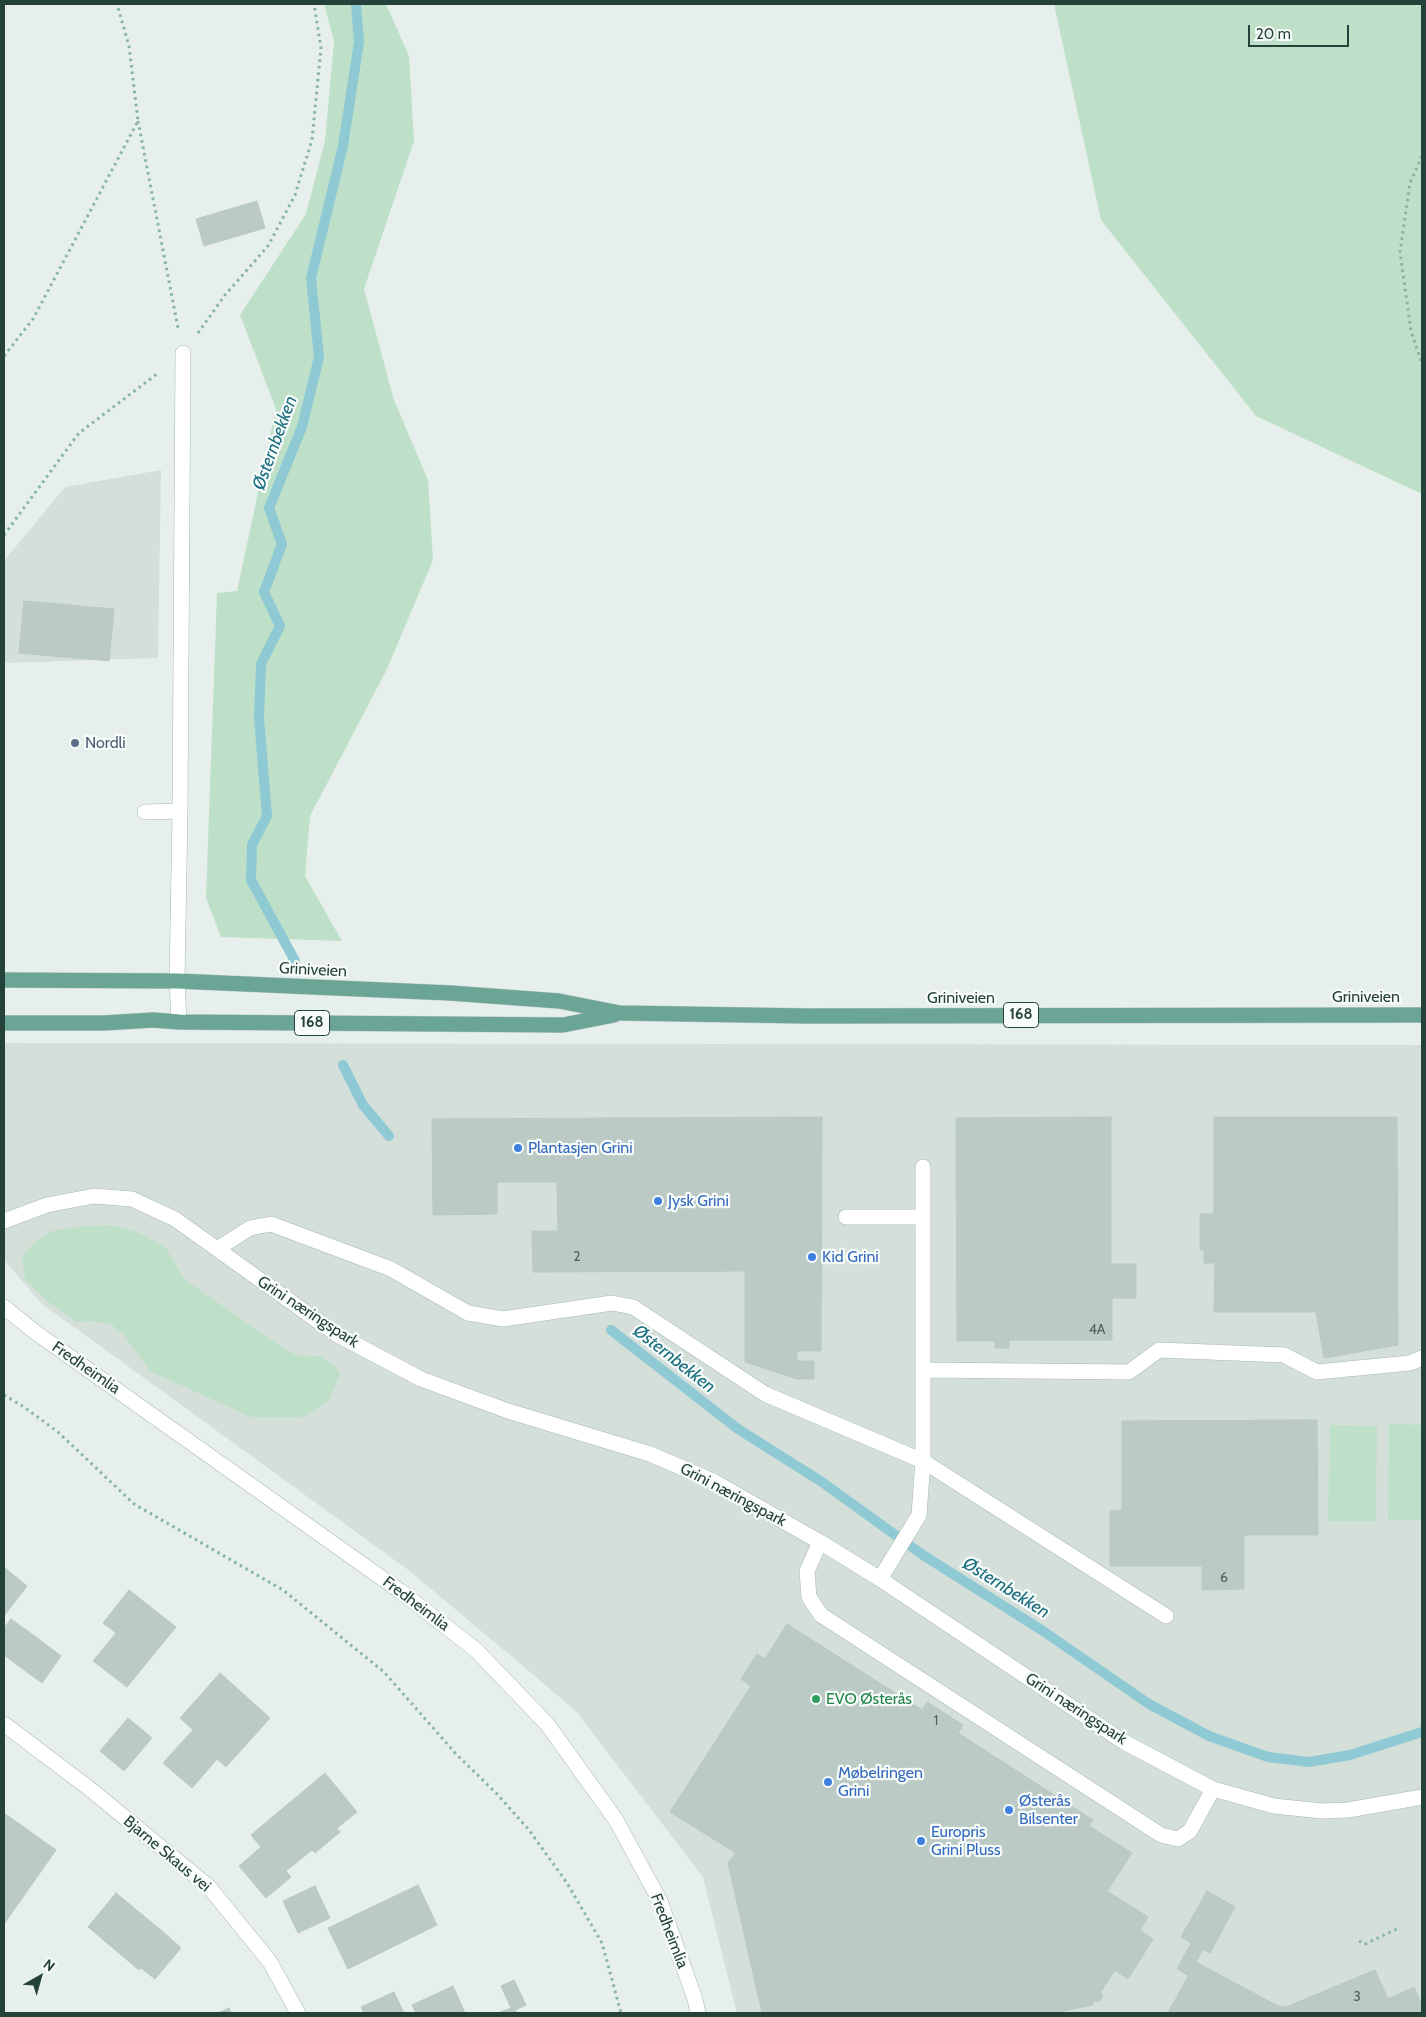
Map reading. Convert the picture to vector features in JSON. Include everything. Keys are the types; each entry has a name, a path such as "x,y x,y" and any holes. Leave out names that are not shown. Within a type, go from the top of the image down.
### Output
{"main road":[{"name":"Griniveien","path":"4,980 177,981 450,993 559,1001 620,1013 798,1016 1422,1015"},
{"name":"Griniveien","path":"4,1022 104,1023 152,1020 179,1022 563,1024 620,1013"}],"street":[{"path":"179,1022 177,981 183,354"},
{"path":"145,812 180,811"},
{"path":"880,1579 919,1515 923,1461 923,1167"},
{"name":"Grini næringspark","path":"4,1221 47,1205 94,1196 132,1199 175,1219 336,1334 421,1379 508,1411 650,1454 713,1481 820,1542 880,1579 1124,1742 1213,1789 1274,1806 1322,1811 1348,1810 1422,1796"},
{"path":"846,1217 923,1216"},
{"path":"217,1249 250,1228 271,1224 391,1269 468,1313 503,1319 612,1303 633,1307 765,1394 923,1461 1166,1616"},
{"name":"Fredheimlia","path":"4,1307 35,1332 400,1591 476,1650 547,1724 616,1820 660,1901 695,1999 698,2013"},
{"path":"924,1370 1129,1372 1159,1350 1284,1355 1317,1372 1410,1363 1422,1358"},
{"path":"820,1542 807,1571 809,1598 821,1615 1161,1835 1178,1839 1190,1831 1213,1789"},
{"name":"Bjarne Skaus vei","path":"4,1724 90,1789 209,1887 270,1962 298,2013"}],"path":[{"path":"117,4 129,46 138,121 183,354"},
{"path":"4,535 79,434 183,354 225,295 268,246 295,195 312,140 321,48 314,4"},
{"path":"4,356 33,319 138,121"},
{"path":"1422,156 1410,183 1400,252 1411,331 1422,364"},
{"path":"4,1396 24,1407 58,1432 134,1504 283,1590 384,1672 456,1754 497,1794 529,1830 567,1883 602,1944 620,2013"},
{"path":"1359,1942 1365,1944 1399,1928"}],"shaded area":[{"path":"161,470 158,658 4,663 4,561 65,487"},
{"path":"4,1043 1422,1045 1422,2013 737,2013 703,1877 575,1710 411,1572 41,1303 4,1260"}],"green space":[{"path":"324,4 386,4 409,56 414,141 364,289 394,400 428,480 433,560 387,669 310,816 305,876 342,941 221,937 206,898 217,593 237,591 276,409 240,315 306,214 325,141 334,41"},
{"path":"1054,4 1422,4 1422,494 1256,416 1101,220"},
{"path":"112,1225 140,1233 166,1248 185,1280 276,1343 296,1355 319,1356 334,1365 340,1374 328,1402 302,1417 251,1417 150,1371 124,1335 112,1325 92,1321 77,1322 45,1299 25,1279 22,1258 34,1242 52,1231 83,1226"},
{"path":"1389,1424 1422,1425 1422,1520 1388,1520"},
{"path":"1330,1425 1377,1426 1376,1521 1328,1521"}],"building":[{"path":"257,201 265,228 204,246 196,219"},
{"path":"24,601 114,609 109,661 19,653"},
{"path":"822,1117 821,1351 797,1351 797,1361 814,1361 814,1379 797,1379 745,1362 745,1271 533,1272 532,1231 558,1231 557,1182 497,1182 497,1214 433,1215 432,1119"},
{"path":"1111,1117 1111,1264 1136,1264 1136,1298 1112,1298 1112,1340 1009,1340 1009,1348 995,1348 995,1341 957,1341 956,1118"},
{"path":"1214,1117 1397,1117 1398,1345 1324,1358 1316,1312 1214,1312 1215,1263 1204,1263 1204,1250 1200,1250 1200,1214 1214,1214"},
{"path":"1317,1420 1318,1535 1244,1535 1244,1589 1202,1590 1202,1566 1110,1566 1110,1511 1122,1510 1122,1421"},
{"path":"4,1567 27,1586 4,1616"},
{"path":"129,1590 176,1627 127,1687 93,1661 116,1633 103,1623"},
{"path":"11,1619 36,1637 16,1664 4,1655 4,1628"},
{"path":"787,1624 922,1710 927,1702 963,1725 958,1733 1093,1820 1089,1826 1132,1853 1107,1891 1148,1917 1140,1930 1153,1939 1128,1979 1115,1970 1100,1993 1103,1995 1099,2002 1095,2000 1092,2005 1054,2013 762,2013 728,1863 736,1853 670,1812 751,1686 741,1679 757,1654 765,1659"},
{"path":"36,1637 61,1656 42,1683 16,1664"},
{"path":"220,1673 270,1718 226,1767 217,1759 192,1788 163,1763 193,1730 180,1718"},
{"path":"128,1718 152,1738 124,1771 100,1751"},
{"path":"325,1773 357,1812 337,1828 340,1832 315,1853 312,1850 286,1871 291,1877 266,1898 239,1866 261,1847 251,1835"},
{"path":"4,1813 56,1850 4,1924"},
{"path":"418,1885 437,1925 348,1969 328,1928"},
{"path":"315,1886 330,1918 298,1933 283,1901"},
{"path":"1207,1891 1235,1907 1210,1953 1203,1949 1189,1976 1177,1969 1191,1943 1181,1937"},
{"path":"116,1893 168,1936 139,1970 88,1927"},
{"path":"168,1936 181,1948 155,1979 141,1968"},
{"path":"1196,1962 1278,2006 1286,2007 1375,1970 1388,1999 1414,1987 1422,2006 1422,2013 1168,2013"},
{"path":"514,1980 526,2005 515,2010 516,2013 498,2013 511,2008 501,1986"},
{"path":"453,1986 465,2013 416,2013 412,2005"},
{"path":"394,1992 404,2013 364,2013 361,2007"},
{"path":"229,2008 231,2013 218,2013"}],"waterway":[{"name":"Østernbekken","path":"295,961 251,880 252,845 267,816 259,718 261,664 280,626 264,592 282,544 269,508 302,427 319,357 311,278 343,146 359,42 356,4"},
{"name":"Østernbekken","path":"343,1065 363,1105 389,1136"},
{"name":"Østernbekken","path":"611,1330 738,1429 822,1482 923,1555 1043,1631 1149,1704 1209,1736 1268,1757 1309,1762 1350,1755 1422,1732"}],"place":[{"name":"Nordli","path":"75,743"},
{"name":"Plantasjen Grini","path":"518,1148"},
{"name":"Jysk Grini","path":"658,1201"},
{"name":"Kid Grini","path":"812,1257"},
{"name":"EVO Østerås","path":"816,1699"},
{"name":"Møbelringen Grini","path":"828,1782"},
{"name":"Østerås Bilsenter","path":"1009,1810"},
{"name":"Europris Grini Pluss","path":"921,1841"}]}
